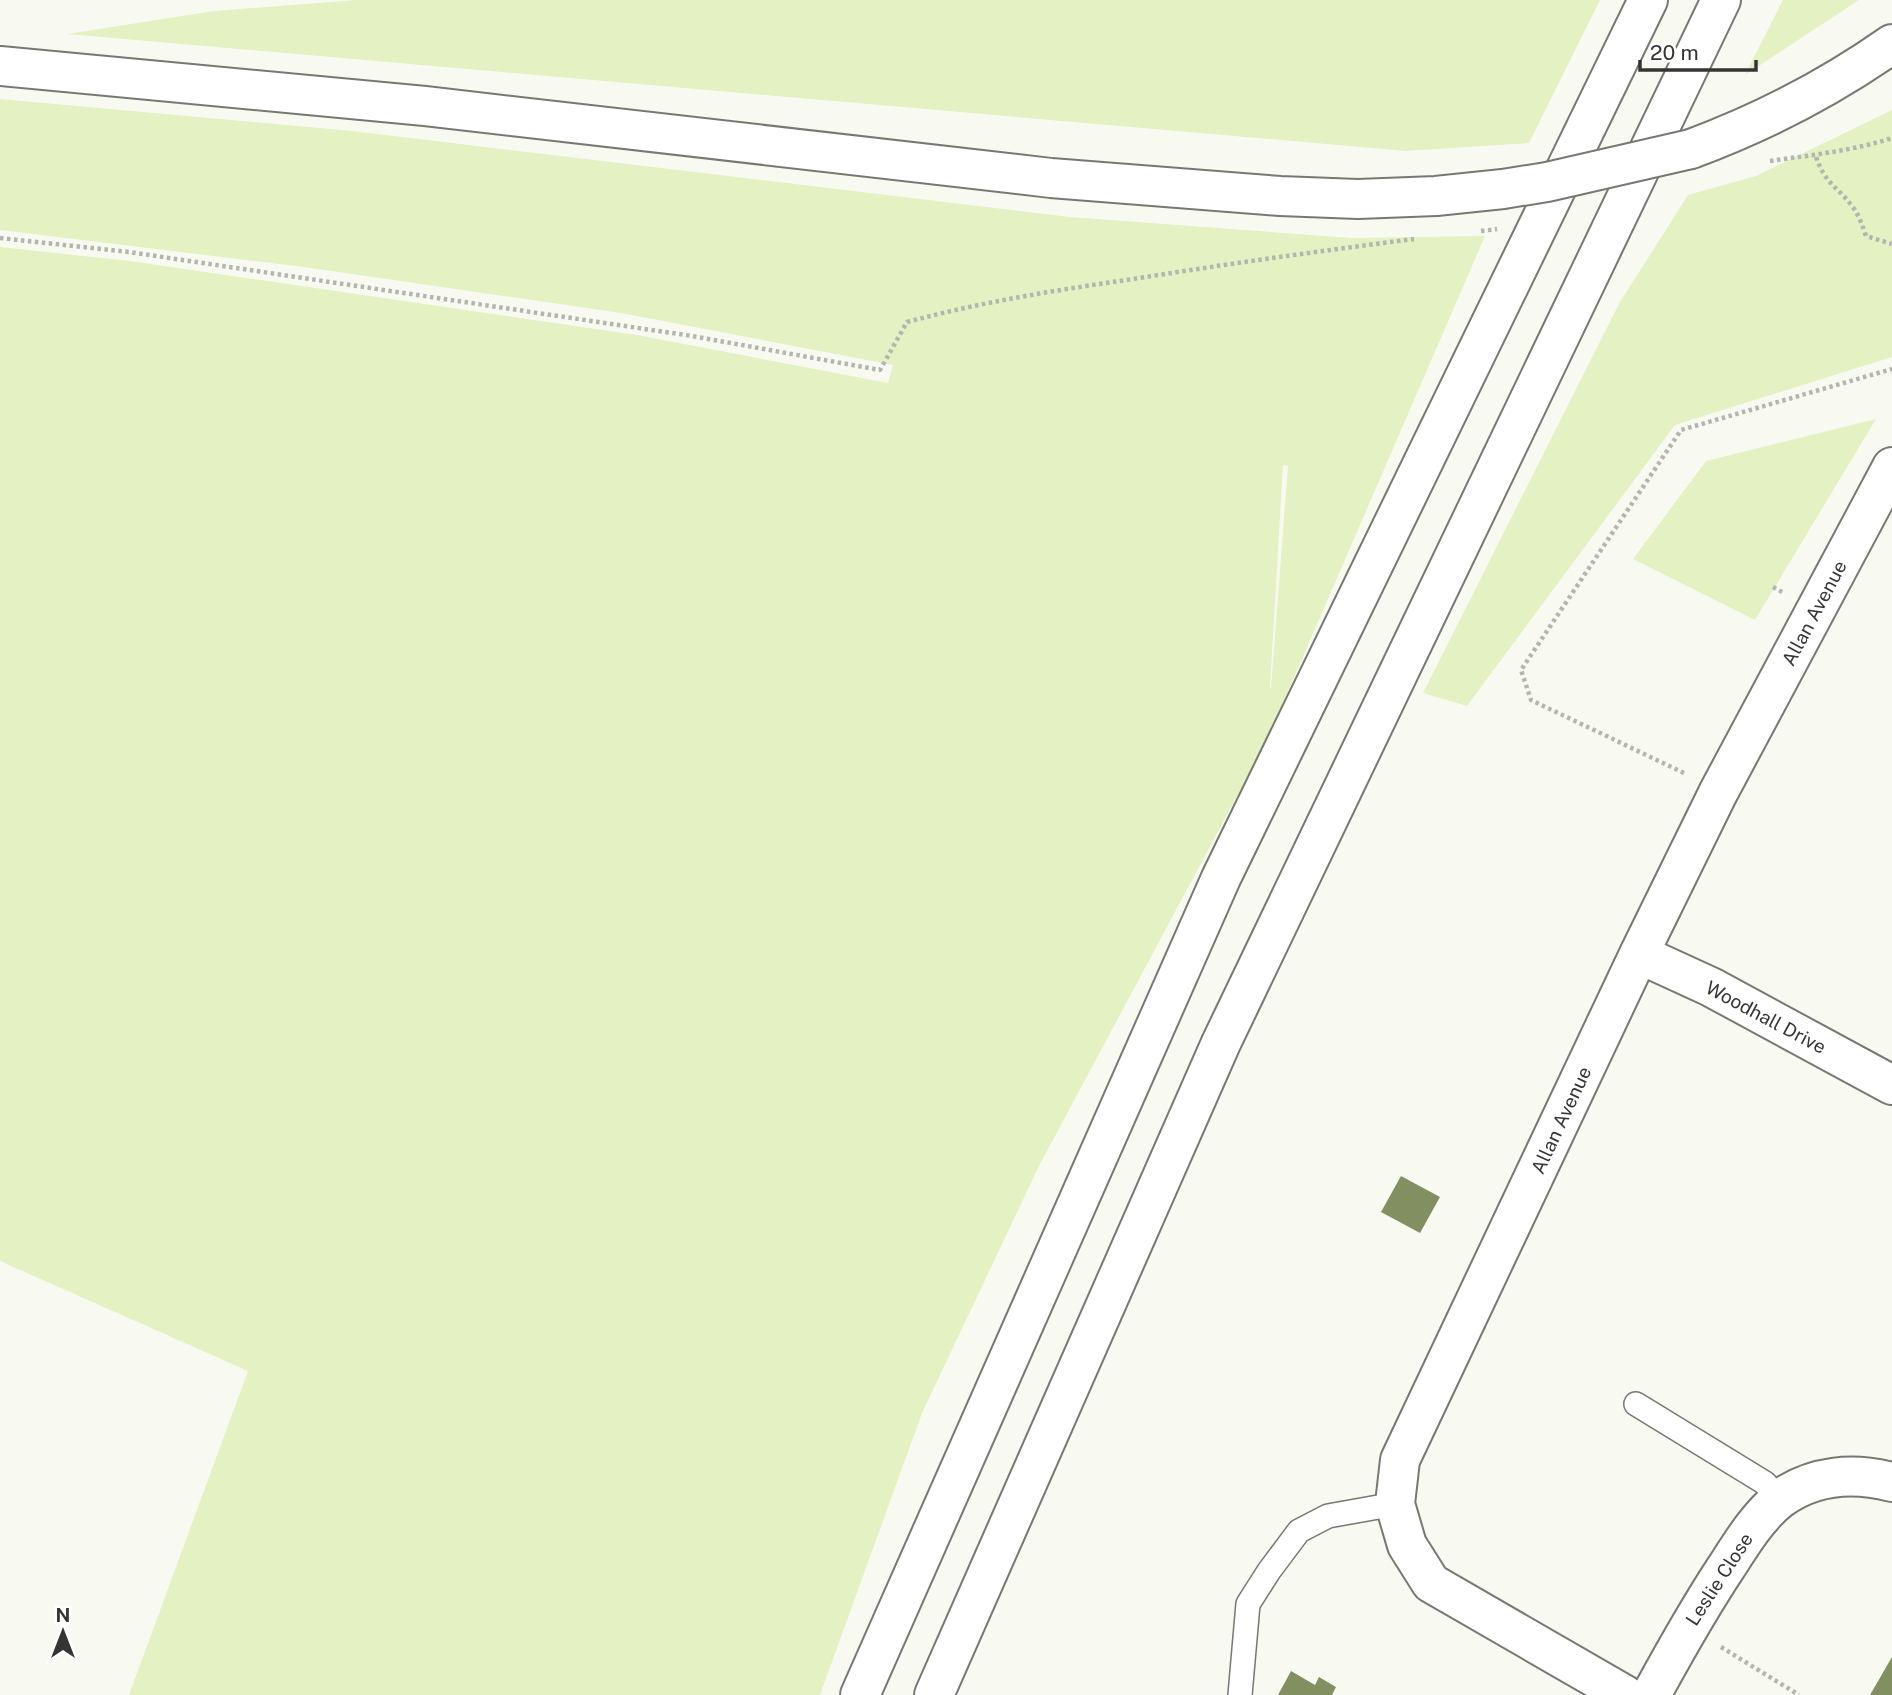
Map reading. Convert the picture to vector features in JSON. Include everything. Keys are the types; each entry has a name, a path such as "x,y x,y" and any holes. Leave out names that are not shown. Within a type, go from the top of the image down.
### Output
{"main road":[{"path":"860,1695 1221,878 1648,0"},
{"path":"934,1695 1221,1043 1721,0"},
{"path":"0,66 425,106 1051,178 1280,196 1358,199 1436,196 1503,189 1547,182 1691,149 1746,128 1805,99 1858,68 1892,44"},
{"name":"Allan Avenue","path":"1625,1695 1431,1583 1407,1545 1395,1504 1401,1460 1639,954 1718,793 1892,467"},
{"name":"Woodhall Drive","path":"1639,954 1711,987 1892,1085"},
{"name":"Leslie Close","path":"1651,1695 1687,1627 1746,1535 1779,1500 1821,1478 1868,1476 1892,1482"}],"lane":[{"path":"1636,1404 1765,1483 1779,1500"},
{"path":"1240,1695 1248,1604 1299,1531 1328,1516 1395,1504"}],"path":[{"path":"1758,166 1770,161 1816,157 1892,138"},
{"path":"1816,157 1828,183 1850,204 1866,236 1892,244"},
{"path":"0,238 129,252 679,334 880,370 907,322 940,313 1070,288 1426,237"},
{"path":"1718,793 1678,769 1531,701 1521,670 1681,430 1892,369"},
{"path":"1687,1627 1799,1695"}],"green space":[{"path":"357,0 1600,0 1529,143 1406,151 67,34 214,11"},
{"path":"1783,0 1859,0 1745,75"},
{"path":"0,99 352,131 1070,217 1352,238 1485,236 1267,740 1039,1166 922,1413 820,1695 129,1695 248,1371 0,1261 0,247 130,261 637,335 888,383 893,365 621,313 304,267 0,230","holes":["1283,465 1288,466 1271,688 1270,688"]},
{"path":"1892,110 1892,357 1675,425 1467,706 1423,693 1620,302 1688,195 1756,176"},
{"path":"1876,419 1755,620 1633,559 1706,461"}],"building":[{"path":"1401,1176 1440,1197 1420,1233 1381,1212"},
{"path":"1892,1657 1892,1695 1870,1695"},
{"path":"1291,1671 1315,1685 1319,1677 1336,1687 1332,1695 1278,1695"}]}
